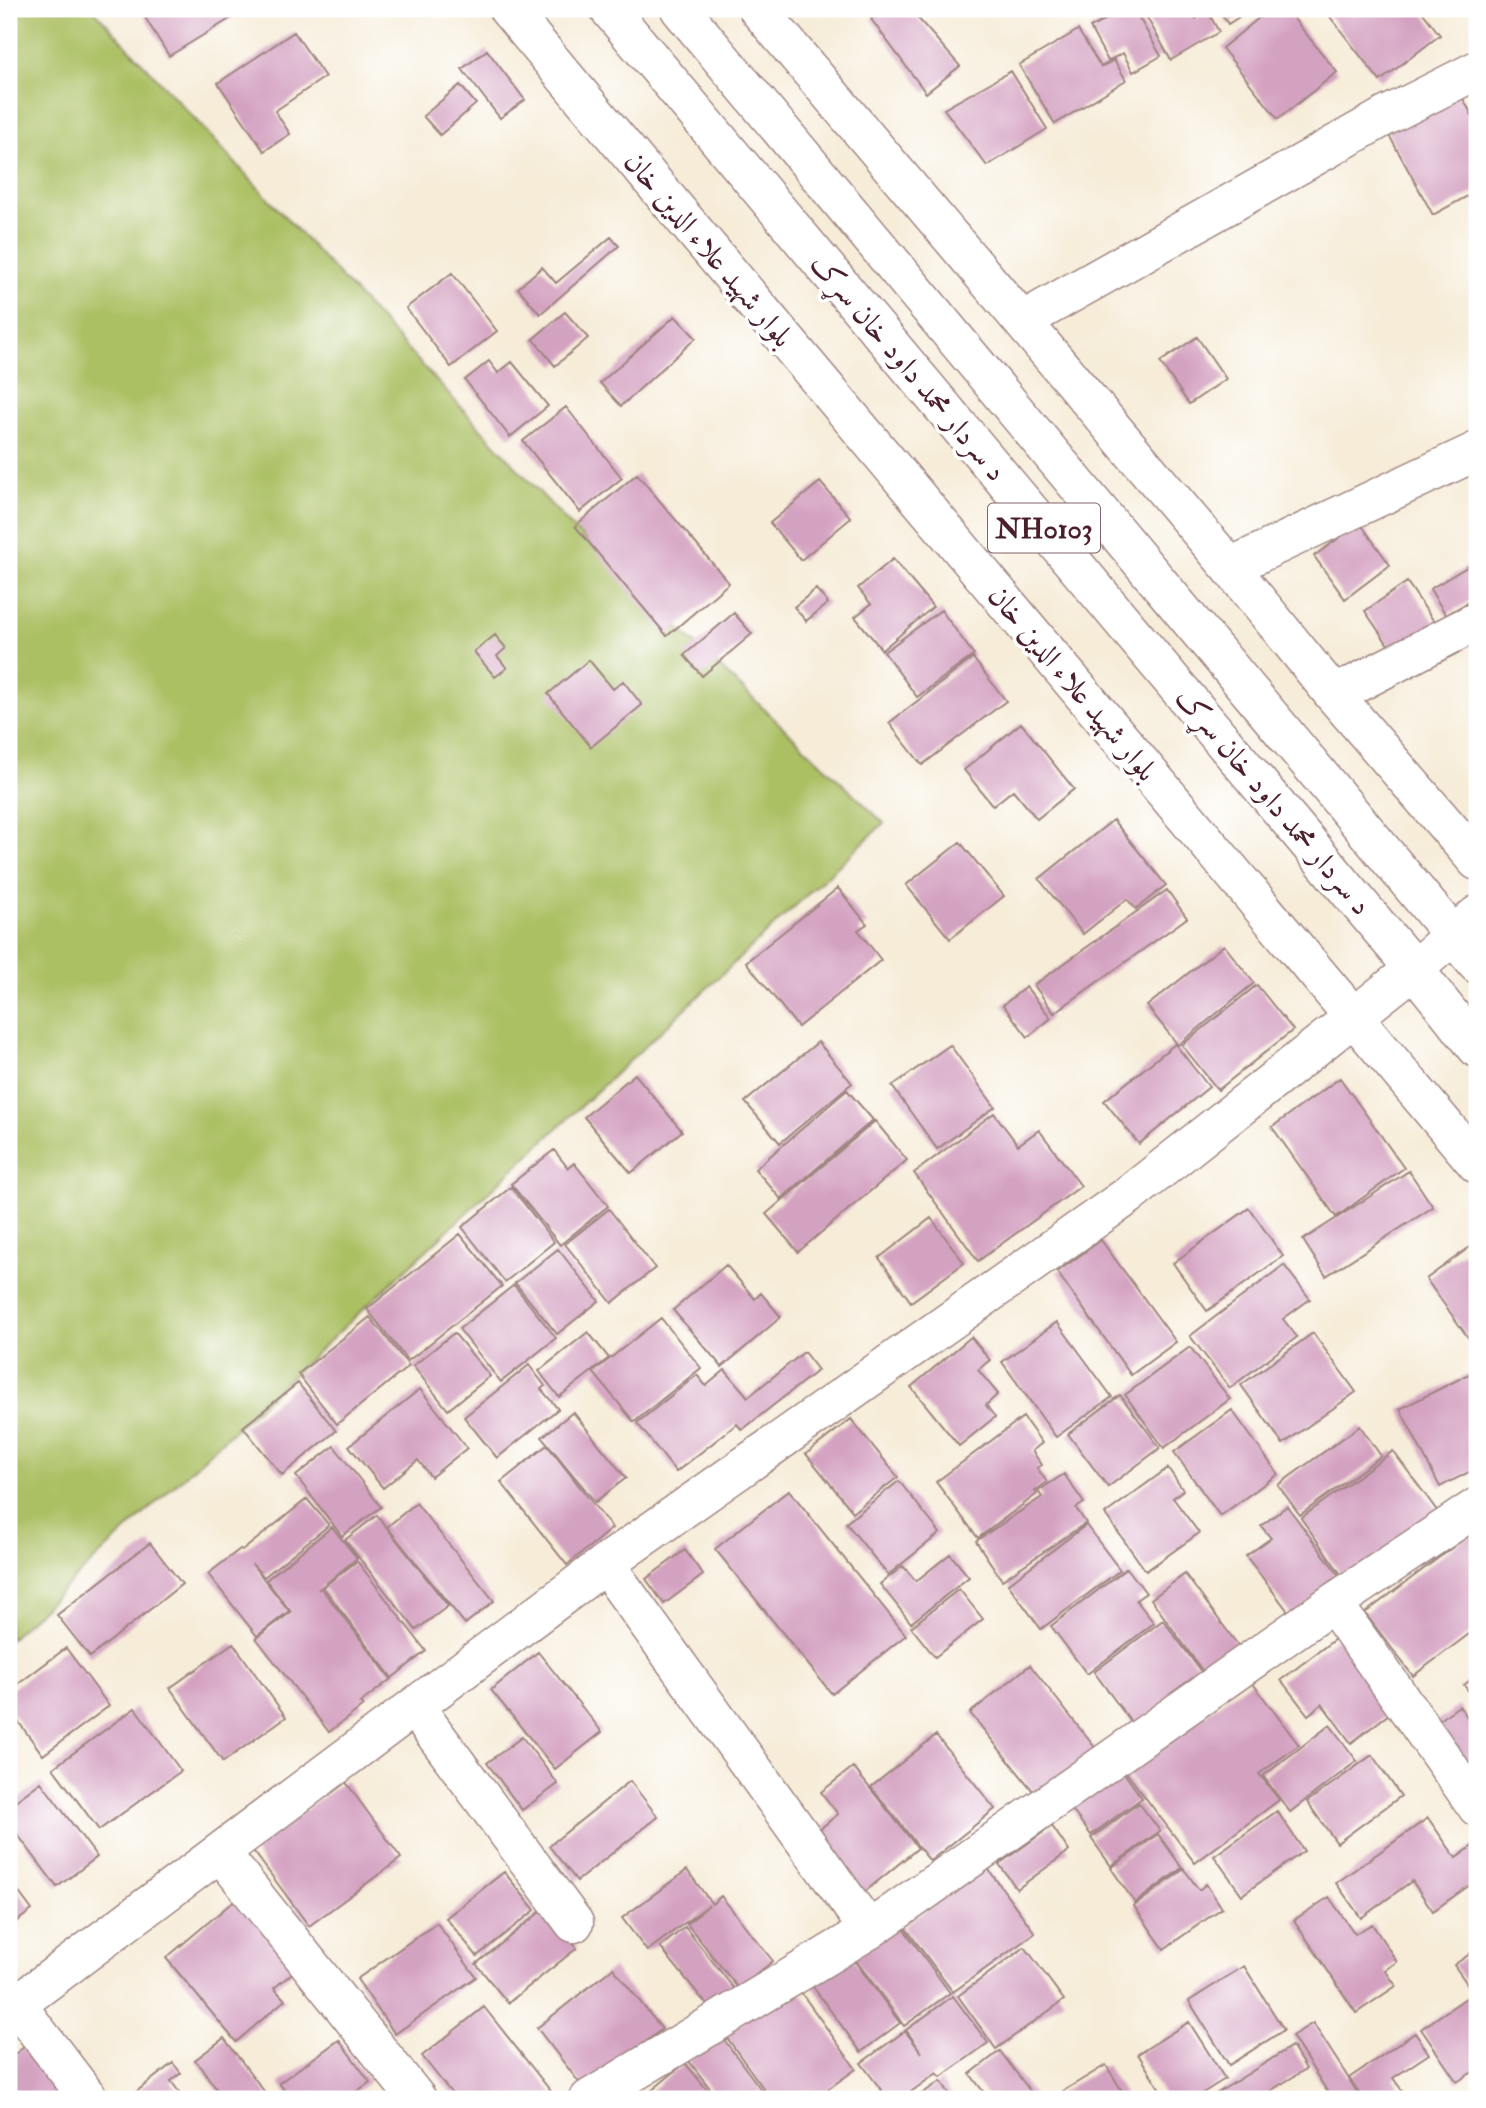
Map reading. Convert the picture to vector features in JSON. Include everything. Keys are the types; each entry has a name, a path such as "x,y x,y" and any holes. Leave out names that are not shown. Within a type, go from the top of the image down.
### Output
{"main road":[{"name":"بلوار شهید علاء الدین خان","path":"508,9 1477,1164"},
{"name":"د سردار محمد داود خان سړک","path":"609,9 1414,969 1477,1048"},
{"name":"د سردار محمد داود خان سړک","path":"680,9 1469,938"},
{"path":"758,9 1230,567 1334,695 1477,861"},
{"path":"1022,321 1384,117 1477,70"},
{"path":"1230,567 1477,452"},
{"path":"1334,695 1477,621"},
{"path":"89,2099 11,2003 220,1852 605,1564 1129,1195 1414,969 1469,938"},
{"path":"589,2099 869,1930 1333,1603 1477,1507"},
{"path":"605,1564 869,1930"},
{"path":"1333,1603 1477,1807"},
{"path":"415,1707 575,1923"},
{"path":"220,1852 416,2099"}],"green space":[{"path":"9,9 93,9 569,524 884,823 9,1640"}],"building":[{"path":"246,9 169,56 141,11"},
{"path":"888,9 910,9 960,66 926,93 871,19"},
{"path":"1125,9 1134,9 1161,56 1133,72 1123,53 1108,61 1090,28"},
{"path":"1142,9 1190,9 1196,19 1208,12 1219,32 1171,60"},
{"path":"1219,9 1251,9 1228,24"},
{"path":"1270,9 1286,9 1337,72 1278,119 1222,48"},
{"path":"1324,9 1420,9 1440,35 1380,81"},
{"path":"1078,30 1101,67 1114,60 1126,80 1055,124 1019,65"},
{"path":"294,32 325,77 275,111 290,134 264,151 218,83"},
{"path":"487,50 525,100 500,118 462,69"},
{"path":"1011,71 1047,129 987,166 944,109"},
{"path":"460,85 476,104 440,135 423,116"},
{"path":"1457,88 1477,124 1477,191 1433,215 1385,128"},
{"path":"611,237 619,246 540,314 518,288 542,267 556,283"},
{"path":"452,273 497,331 451,367 406,308"},
{"path":"565,312 588,338 555,366 533,339"},
{"path":"675,316 696,338 621,406 600,383"},
{"path":"1197,337 1226,379 1189,404 1160,362"},
{"path":"489,361 498,373 512,362 548,406 510,437 465,380"},
{"path":"566,407 622,478 580,512 523,441"},
{"path":"637,474 729,583 667,636 575,526"},
{"path":"820,482 851,518 801,560 770,523"},
{"path":"1360,523 1390,565 1345,599 1314,556"},
{"path":"893,559 933,607 882,650 855,617 871,604 858,588"},
{"path":"1472,564 1477,573 1477,597 1446,615 1430,589"},
{"path":"1407,582 1435,623 1393,652 1365,611"},
{"path":"816,589 828,603 806,621 794,607"},
{"path":"941,610 974,655 917,697 884,652"},
{"path":"734,613 752,634 702,676 684,655"},
{"path":"495,635 506,648 497,656 507,668 495,677 474,652"},
{"path":"973,658 1006,701 922,765 889,723"},
{"path":"589,660 613,689 623,681 642,705 591,747 548,694"},
{"path":"1021,723 1074,789 1037,819 1013,790 993,806 964,770"},
{"path":"1113,820 1166,885 1136,909 1127,899 1083,934 1039,879"},
{"path":"960,842 1004,896 950,939 906,885"},
{"path":"838,888 867,924 858,930 881,960 798,1027 746,962"},
{"path":"1167,890 1187,918 1054,1013 1034,985"},
{"path":"1224,945 1254,983 1178,1045 1147,1006"},
{"path":"1257,985 1293,1030 1218,1090 1182,1045"},
{"path":"1026,987 1051,1018 1028,1037 1003,1005"},
{"path":"818,1042 852,1083 780,1143 745,1102"},
{"path":"1175,1044 1209,1087 1139,1144 1104,1101"},
{"path":"950,1045 995,1107 937,1149 892,1086"},
{"path":"635,1074 682,1131 631,1173 584,1117"},
{"path":"1340,1078 1404,1168 1336,1217 1272,1127"},
{"path":"847,1090 873,1120 781,1199 755,1169"},
{"path":"994,1113 1018,1145 1039,1130 1081,1186 978,1261 914,1173"},
{"path":"875,1121 907,1160 798,1252 766,1214"},
{"path":"554,1150 568,1168 574,1163 608,1206 560,1245 511,1184"},
{"path":"1409,1171 1433,1207 1326,1276 1303,1240"},
{"path":"511,1187 554,1242 505,1282 462,1227"},
{"path":"1249,1208 1283,1256 1207,1311 1173,1263"},
{"path":"609,1209 655,1268 612,1303 565,1244"},
{"path":"931,1218 964,1263 911,1302 879,1258"},
{"path":"460,1234 502,1286 408,1361 367,1309"},
{"path":"1101,1240 1176,1342 1131,1375 1057,1272"},
{"path":"1474,1244 1477,1248 1477,1350 1426,1279"},
{"path":"558,1249 599,1301 557,1334 515,1283"},
{"path":"726,1265 755,1299 761,1293 781,1317 722,1367 673,1310"},
{"path":"1284,1265 1310,1299 1283,1319 1297,1337 1230,1388 1190,1336"},
{"path":"514,1285 556,1338 501,1382 459,1329"},
{"path":"370,1317 409,1366 337,1424 298,1374"},
{"path":"661,1318 701,1368 634,1422 593,1372"},
{"path":"1057,1322 1112,1397 1056,1437 1002,1362"},
{"path":"588,1332 609,1358 559,1397 539,1371"},
{"path":"454,1333 490,1376 448,1410 413,1366"},
{"path":"1313,1333 1356,1392 1283,1444 1241,1385"},
{"path":"971,1337 990,1360 978,1370 998,1394 986,1405 995,1417 959,1446 911,1387"},
{"path":"1190,1347 1230,1399 1164,1448 1125,1395"},
{"path":"804,1352 818,1370 742,1430 737,1424 676,1472 637,1423 697,1375 706,1386 725,1370 748,1397"},
{"path":"529,1365 545,1386 541,1389 558,1409 497,1458 464,1417"},
{"path":"1477,1370 1477,1468 1440,1487 1400,1409"},
{"path":"298,1383 336,1431 282,1475 243,1427"},
{"path":"420,1389 467,1448 431,1477 418,1460 383,1488 349,1446"},
{"path":"1120,1395 1160,1448 1108,1487 1068,1434"},
{"path":"1232,1410 1278,1474 1220,1516 1174,1452"},
{"path":"573,1412 626,1478 595,1502 542,1437"},
{"path":"1023,1417 1042,1443 1032,1451 1042,1465 1037,1468 1047,1482 1035,1491 1037,1494 978,1538 936,1482"},
{"path":"851,1419 898,1477 853,1512 806,1454"},
{"path":"1360,1426 1381,1456 1300,1515 1278,1485"},
{"path":"547,1445 612,1528 567,1565 501,1482"},
{"path":"334,1446 381,1507 342,1536 296,1476"},
{"path":"1393,1451 1438,1512 1345,1580 1301,1518"},
{"path":"1168,1468 1183,1490 1173,1498 1199,1533 1146,1571 1105,1514"},
{"path":"1064,1474 1084,1503 1076,1508 1086,1523 1002,1580 976,1541 1042,1497 1038,1491"},
{"path":"899,1481 940,1533 888,1575 846,1523"},
{"path":"789,1490 906,1635 832,1694 715,1549"},
{"path":"307,1499 329,1525 264,1577 252,1564 289,1611 257,1636 208,1574 240,1549 242,1551"},
{"path":"416,1503 494,1601 465,1624 387,1527"},
{"path":"1287,1506 1341,1578 1291,1615 1246,1556 1271,1538 1261,1526"},
{"path":"377,1515 448,1606 416,1630 345,1540"},
{"path":"1086,1525 1120,1570 1041,1629 1008,1584"},
{"path":"332,1527 357,1558 318,1590 321,1588 391,1679 360,1703 363,1706 329,1732 256,1638 291,1612 266,1580"},
{"path":"1477,1529 1477,1628 1413,1676 1365,1613"},
{"path":"150,1543 182,1584 90,1657 57,1615"},
{"path":"685,1550 703,1575 664,1604 646,1579"},
{"path":"950,1554 969,1577 911,1623 880,1584 903,1566 916,1581"},
{"path":"357,1561 426,1651 392,1678 323,1587"},
{"path":"1127,1568 1146,1593 1136,1600 1154,1623 1087,1674 1051,1626"},
{"path":"1185,1574 1243,1652 1207,1677 1151,1599"},
{"path":"959,1589 983,1619 935,1657 911,1627"},
{"path":"1163,1620 1203,1674 1134,1726 1094,1672"},
{"path":"1347,1630 1402,1704 1351,1743 1322,1704 1308,1715 1281,1680"},
{"path":"233,1643 286,1717 223,1762 170,1688"},
{"path":"66,1648 109,1706 43,1755 9,1709 9,1691"},
{"path":"538,1652 602,1732 555,1769 491,1690"},
{"path":"1030,1665 1096,1749 1037,1796 970,1713"},
{"path":"1477,1675 1477,1703 1464,1685"},
{"path":"1251,1681 1299,1745 1259,1774 1279,1800 1195,1863 1126,1772"},
{"path":"1459,1706 1477,1730 1477,1759 1469,1766 1436,1722"},
{"path":"135,1708 181,1771 99,1830 53,1768"},
{"path":"1330,1725 1357,1761 1290,1812 1263,1776"},
{"path":"936,1735 995,1809 930,1861 871,1787"},
{"path":"522,1737 558,1784 522,1810 487,1763"},
{"path":"1372,1755 1401,1796 1337,1843 1307,1802"},
{"path":"853,1767 918,1848 862,1894 814,1834 838,1814 821,1792"},
{"path":"1121,1769 1142,1798 1091,1835 1069,1806"},
{"path":"345,1781 401,1858 309,1926 252,1849"},
{"path":"630,1781 658,1817 577,1881 549,1846"},
{"path":"41,1782 97,1857 57,1887 9,1823 9,1806"},
{"path":"1139,1803 1160,1831 1111,1866 1091,1838"},
{"path":"1277,1811 1304,1851 1242,1895 1214,1856"},
{"path":"1428,1818 1456,1858 1477,1843 1477,1880 1433,1911 1412,1881 1361,1918 1336,1883"},
{"path":"1052,1826 1069,1851 1017,1889 999,1864"},
{"path":"1158,1834 1182,1868 1135,1903 1111,1868"},
{"path":"986,1866 1035,1933 953,1992 904,1926"},
{"path":"1184,1869 1199,1890 1206,1884 1222,1908 1164,1949 1134,1906"},
{"path":"687,1870 712,1904 721,1896 773,1961 739,1989 687,1924 709,1905 647,1951 622,1918"},
{"path":"504,1872 535,1910 477,1956 446,1918"},
{"path":"9,1879 32,1910 9,1927"},
{"path":"242,1894 302,1965 274,1988 285,2000 236,2042 166,1958"},
{"path":"1329,1897 1355,1934 1372,1924 1397,1962 1385,1970 1396,1986 1356,2013 1294,1920"},
{"path":"545,1908 577,1948 508,2003 476,1964"},
{"path":"437,1923 476,1977 395,2034 357,1979"},
{"path":"900,1924 950,1993 904,2026 854,1958"},
{"path":"685,1927 736,1991 712,2011 660,1947"},
{"path":"1025,1947 1064,2000 996,2049 958,1996"},
{"path":"1477,1949 1477,1998 1454,1965"},
{"path":"851,1956 900,2023 861,2052 811,1984"},
{"path":"1244,1966 1284,2030 1229,2065 1189,2001"},
{"path":"613,1968 662,2029 585,2090 537,2028"},
{"path":"795,1984 856,2069 814,2099 771,2099 725,2035"},
{"path":"953,1996 988,2043 941,2077 937,2073 901,2099 888,2099 861,2063 905,2031 922,2053 906,2030"},
{"path":"1469,1996 1477,2008 1477,2069 1457,2082 1421,2029"},
{"path":"484,2007 557,2099 456,2099 422,2056"},
{"path":"1189,2022 1225,2079 1193,2099 1166,2099 1138,2054"},
{"path":"1313,2023 1361,2099 1332,2099 1292,2036"},
{"path":"1415,2033 1429,2054 1393,2078 1408,2099 1363,2099 1349,2078"},
{"path":"722,2037 768,2099 718,2099 689,2061"},
{"path":"224,2038 270,2099 224,2099 195,2060"},
{"path":"34,2039 82,2099 18,2099 9,2088 9,2059"},
{"path":"339,2040 370,2082 346,2099 291,2099 279,2083"},
{"path":"1292,2046 1306,2069 1257,2099 1208,2099"},
{"path":"1000,2051 1036,2099 989,2099 970,2074"},
{"path":"173,2063 181,2073 171,2081 182,2096 177,2099 127,2099"},
{"path":"685,2063 715,2099 648,2099 645,2096"},
{"path":"1106,2065 1127,2099 1050,2099"},
{"path":"941,2081 953,2099 914,2099"}]}
